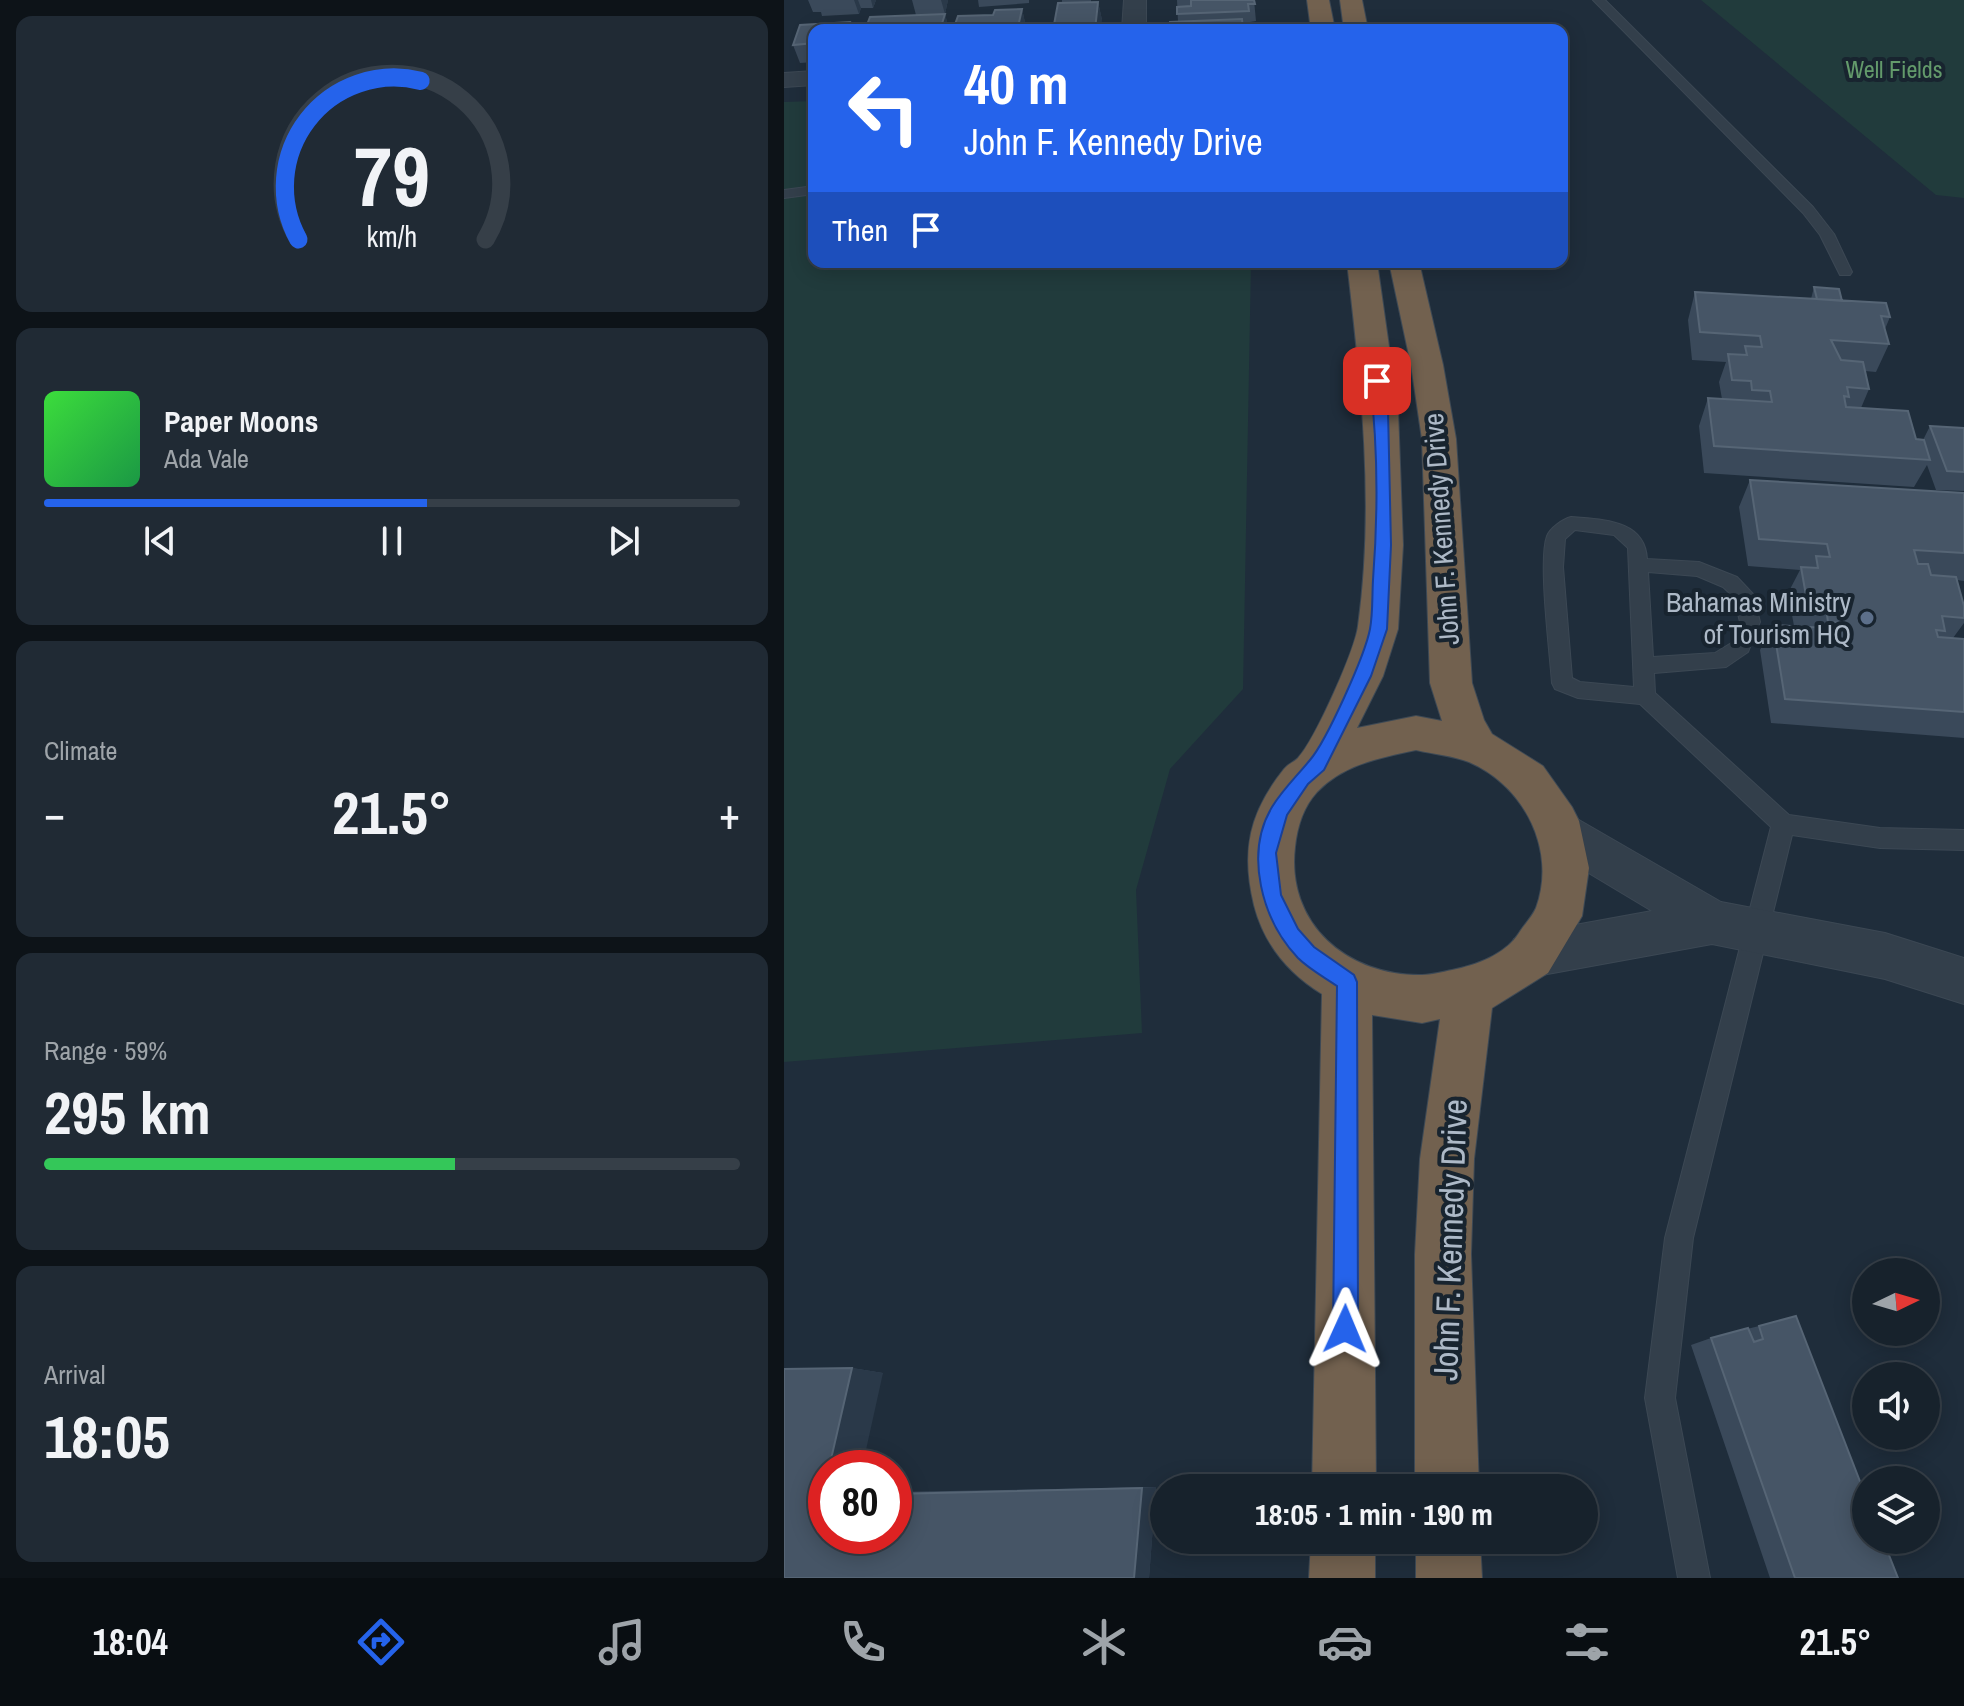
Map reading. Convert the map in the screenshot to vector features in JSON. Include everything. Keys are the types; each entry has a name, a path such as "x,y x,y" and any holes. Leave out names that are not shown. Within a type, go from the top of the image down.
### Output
{"highway":[{"path":"1318,0 1322,24"},
{"path":"1351,0 1355,24"},
{"name":"John F. Kennedy Drive","path":"1317,765 1363,676 1378,629 1384,545 1381,410 1363,268"},
{"name":"John F. Kennedy Drive","path":"1405,268 1427,365 1439,439 1451,683 1464,725 1477,746"},
{"name":"John F. Kennedy Drive","path":"1395,734 1436,734 1497,755 1531,781 1555,815 1563,834 1568,876 1558,918 1531,955 1513,971 1469,992 1444,997 1394,997 1347,982 1307,953 1291,935 1271,896 1267,853 1278,813 1302,778 1317,765 1355,744 1395,734"},
{"path":"1344,1474 1347,982"},
{"name":"John F. Kennedy Drive","path":"1447,1474 1443,1254 1447,1159 1469,992"},
{"path":"1342,1578 1343,1554"},
{"path":"1448,1554 1449,1578"}],"street":[{"path":"1134,24 1135,0"},
{"path":"784,80 808,78"},
{"path":"1563,834 1734,927 1885,956 1964,981"},
{"path":"1531,955 1734,927"}],"lane":[{"path":"1599,0 1808,210 1827,234 1845,272"},
{"path":"784,194 808,191"},
{"path":"1645,696 1637,546 1619,529 1571,523 1556,537 1554,567 1562,683 1578,690 1645,696 1783,824 1880,838 1964,840"},
{"path":"1639,565 1699,569 1730,582 1743,594 1750,622 1741,647 1719,661 1643,666"},
{"path":"1694,1578 1660,1398 1679,1238 1734,927 1783,824"}],"green space":[{"name":"Well Fields","path":"1701,0 1964,0 1964,198 1936,195"},
{"path":"808,101 808,268 1251,268 1243,689 1170,769 1136,890 1142,1033 784,1062 784,102"}],"building":[{"path":"1191,0 1254,0 1255,4 1248,4 1249,11 1177,14 1177,7 1191,6"},
{"path":"1098,2 1096,24 1054,24 1058,3"},
{"path":"1022,9 1019,24 955,24 958,16 993,15 995,10"},
{"path":"945,14 942,24 867,24 870,17"},
{"path":"1242,19 1242,24 1170,24"},
{"path":"800,25 808,25 808,44 793,45"},
{"path":"1814,287 1839,289 1842,301 1817,299"},
{"path":"1695,292 1886,303 1890,317 1881,316 1889,344 1831,340 1841,360 1863,362 1869,389 1847,387 1849,397 1844,396 1846,407 1908,411 1916,439 1924,440 1930,460 1714,446 1708,398 1772,402 1770,391 1752,390 1751,381 1732,380 1728,354 1747,355 1745,346 1762,347 1760,336 1700,332"},
{"path":"1930,426 1964,428 1964,472 1947,471"},
{"name":"Bahamas Ministry of Tourism HQ","path":"1750,480 1964,493 1964,553 1914,550 1918,564 1928,564 1931,575 1956,577 1964,618 1942,616 1945,631 1936,630 1938,637 1964,639 1964,712 1785,699 1773,625 1845,629 1844,623 1828,622 1826,608 1808,607 1801,567 1818,568 1816,556 1830,557 1827,544 1759,539"},
{"path":"1796,1316 1854,1466 1852,1554 1889,1554 1898,1578 1795,1578 1711,1338 1748,1328 1754,1342 1763,1339 1759,1326"},
{"path":"852,1368 833,1450 808,1450 808,1554 912,1554 912,1494 1142,1488 1134,1578 784,1578 784,1369"}],"place":[{"name":"Bahamas Ministry of Tourism HQ","path":"1867,618"}],"route":[{"path":"1345,1329 1347,982 1326,969 1291,935 1271,896 1267,853 1278,813 1302,778 1317,765 1345,714 1363,676 1378,629 1384,545 1381,410 1377,381"}]}
